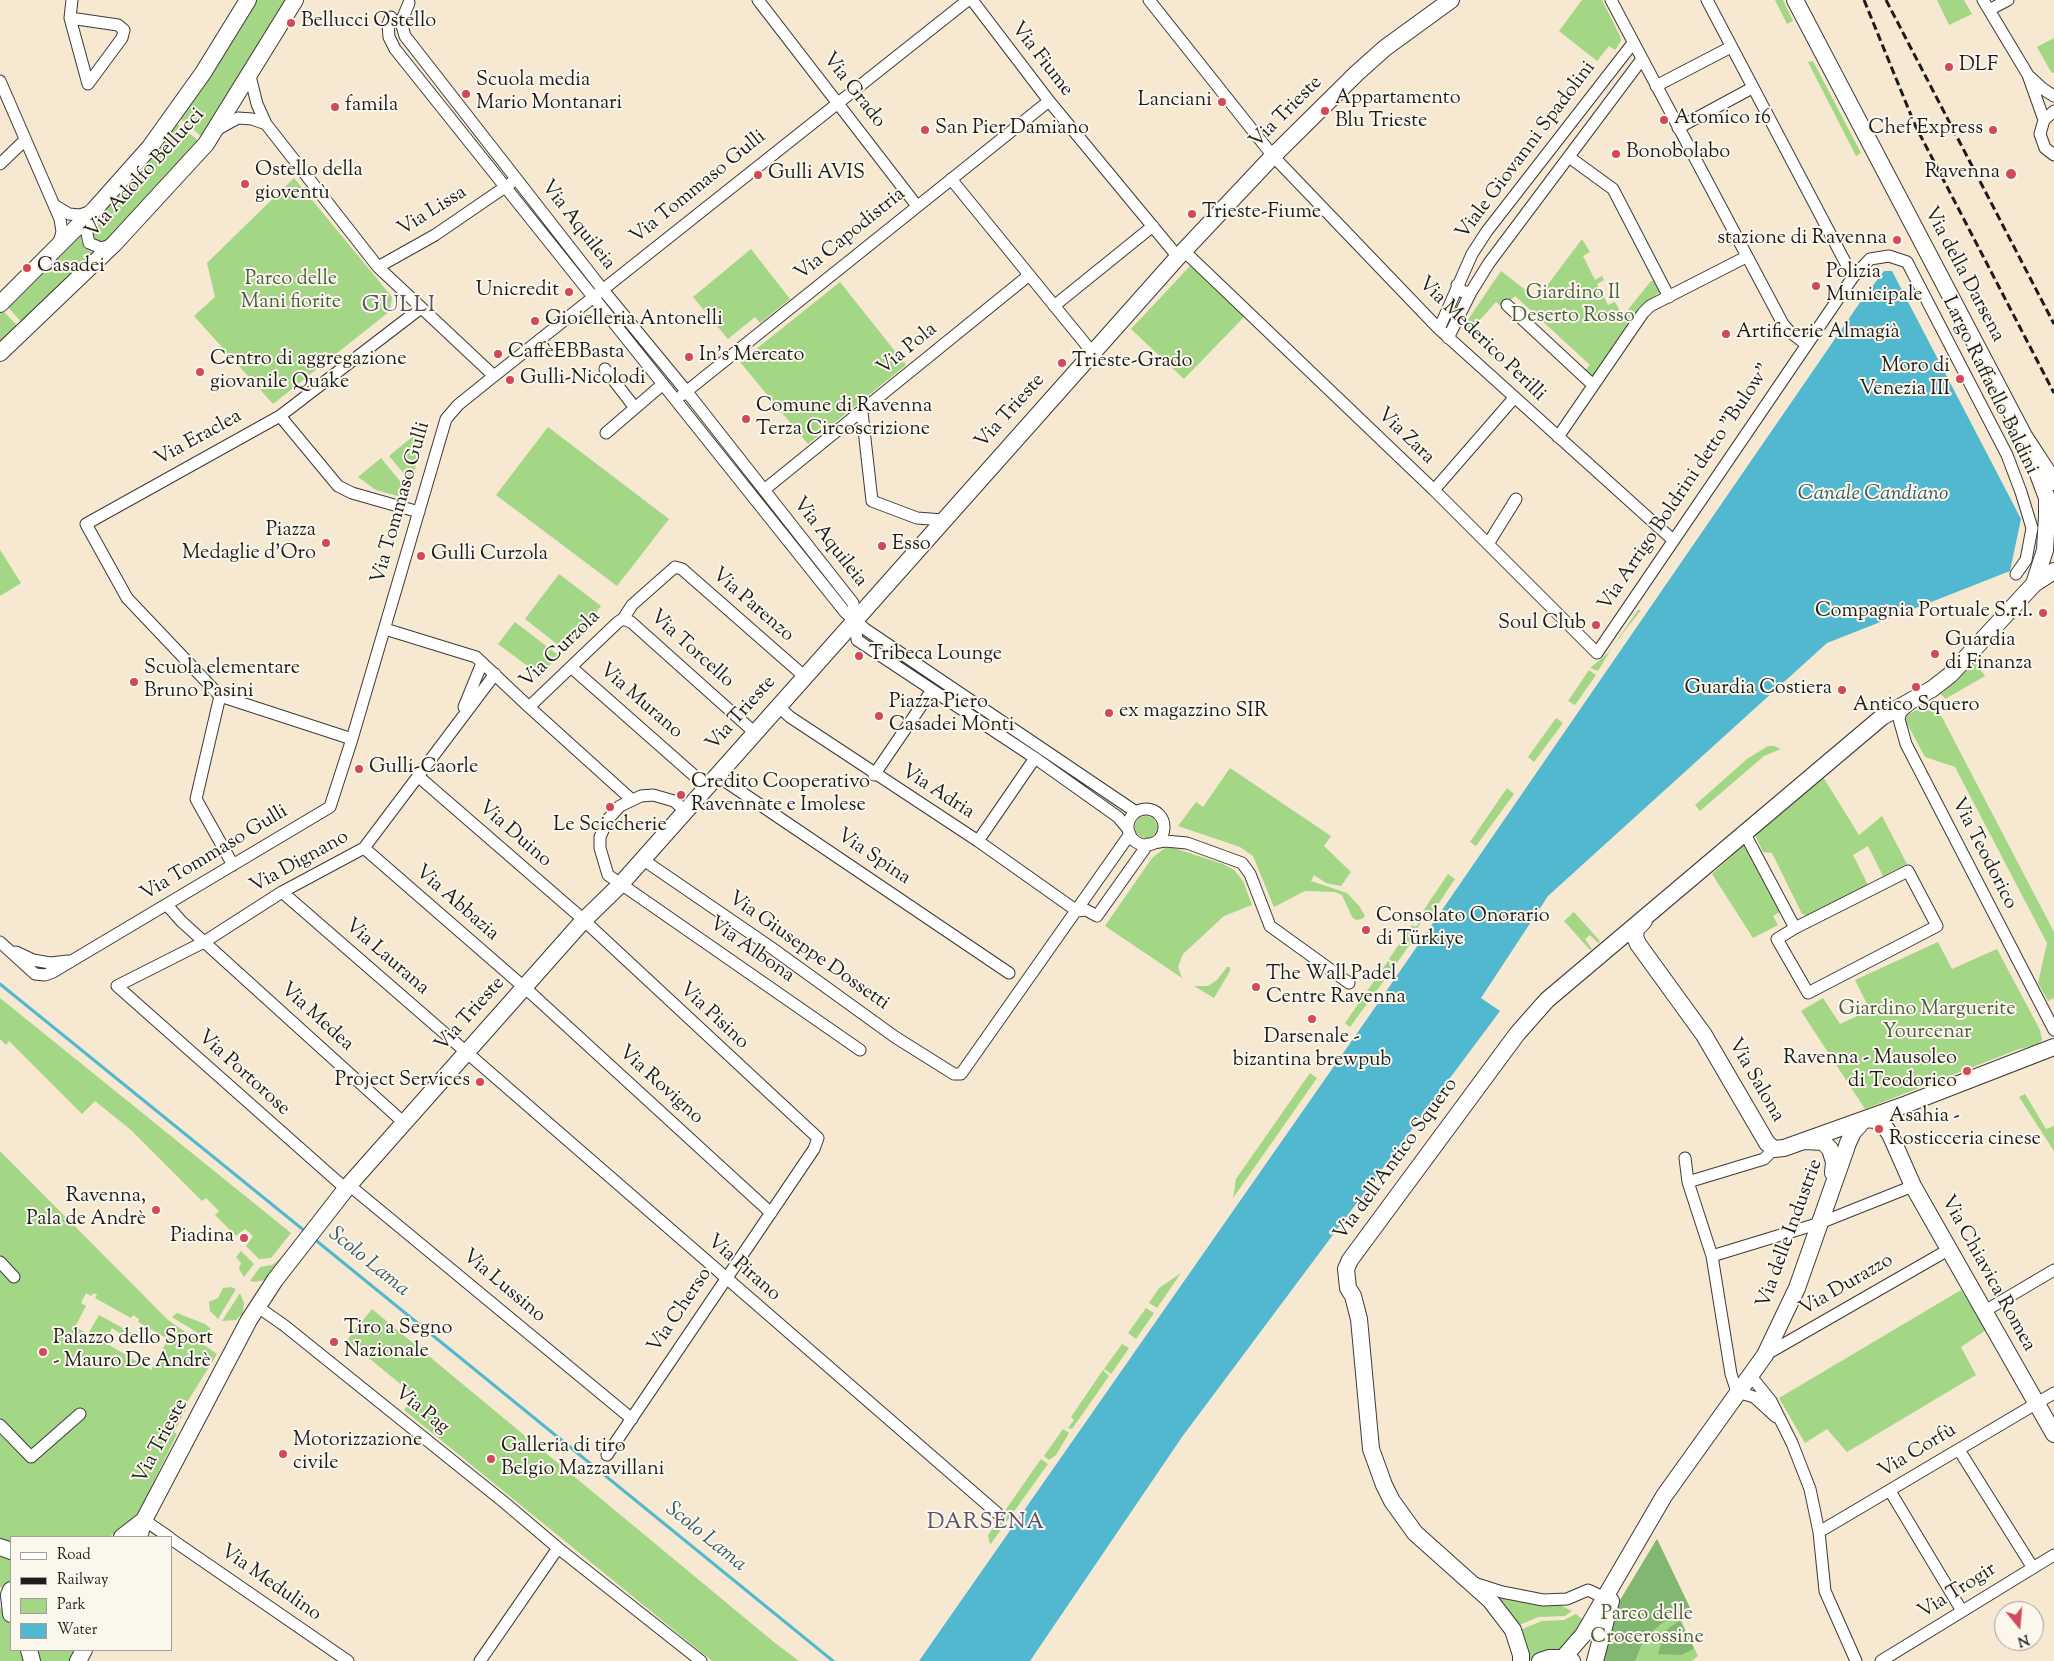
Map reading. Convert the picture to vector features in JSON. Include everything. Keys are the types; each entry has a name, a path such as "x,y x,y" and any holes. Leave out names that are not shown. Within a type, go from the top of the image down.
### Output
{"street":[{"path":"70,18 118,25 124,30 122,38 88,84 70,18 72,0"},
{"path":"114,244 106,248 96,248 87,239 86,230 150,147 203,73 248,0"},
{"name":"Via Adolfo Bellucci","path":"0,353 114,244 218,129 295,0"},
{"name":"Via Grado","path":"758,0 838,101 917,206"},
{"name":"Via Tommaso Gulli","path":"0,941 35,974 45,975 167,906 330,807 385,629 446,419 458,405 494,376 838,101 970,0"},
{"name":"Via Fiume","path":"970,0 1049,101 1153,226 1181,254"},
{"name":"Via Mederico Perilli","path":"1149,0 1273,156 1439,329 1669,537"},
{"name":"Via Trieste","path":"139,1536 144,1520 258,1307 300,1247 347,1187 583,921 620,885 684,810 1181,254 1273,156 1385,48 1451,0"},
{"path":"1611,0 1632,43 1783,324 1803,341"},
{"path":"1707,0 1853,277"},
{"name":"Via della Darsena","path":"1795,0 2024,436 2054,482"},
{"path":"1983,0 2028,75 2044,120"},
{"path":"1989,10 2008,0"},
{"name":"Via Aquileia","path":"410,2 387,20 391,43 853,620"},
{"name":"Via Aquileia","path":"410,2 401,22 405,36 516,180 687,392 853,603 853,620"},
{"name":"Viale Giovanni Spadolini","path":"1439,329 1472,254 1487,231 1632,43"},
{"path":"1656,86 1732,49"},
{"name":"Viale Giovanni Spadolini","path":"1448,338 1471,292 1489,263 1642,59"},
{"path":"2028,75 2054,96"},
{"path":"250,76 257,104 266,124 378,267 494,376"},
{"path":"0,81 54,205 62,228 57,247"},
{"path":"1678,128 1752,88"},
{"name":"Via Capodistria","path":"676,399 1049,101"},
{"path":"2054,111 2044,120 2041,127 2042,141 2045,148 2054,155"},
{"path":"218,129 238,118 252,118 266,124"},
{"path":"0,164 25,140"},
{"path":"0,304 94,210 150,147"},
{"path":"1569,157 1613,189 1669,297"},
{"path":"951,179 1028,276 1092,352"},
{"name":"Via Lissa","path":"378,267 435,235 516,180"},
{"path":"54,205 69,214 80,214 94,210"},
{"path":"1054,306 1153,226"},
{"name":"Via Zara","path":"1181,254 1434,490 1596,653"},
{"name":"Via Arrigo Boldrini detto \"Bulow\"","path":"1596,653 1669,537 1803,341 1853,277 1870,259 1889,256"},
{"name":"Largo Raffaello Baldini","path":"1889,256 1907,262 2007,455 2032,528 2026,560 2016,574"},
{"path":"1558,438 1643,313 1669,297 1746,257"},
{"name":"Via Pola","path":"764,490 1028,276"},
{"path":"1457,285 1463,292 1471,292"},
{"path":"1507,305 1594,385"},
{"name":"Via Eraclea","path":"220,696 127,598 86,524 280,416 420,308"},
{"path":"605,369 635,408"},
{"path":"606,432 663,384"},
{"path":"1434,490 1514,398"},
{"path":"862,412 872,501 917,518 943,520"},
{"path":"280,416 338,486 419,512"},
{"name":"Via della Darsena","path":"2024,436 2047,498 2045,550 2034,584"},
{"path":"1488,544 1516,499"},
{"name":"Via Curzola","path":"385,629 476,657 532,710 571,667 618,622 624,619 632,605 675,567"},
{"name":"Via Parenzo","path":"675,567 682,569 804,676"},
{"path":"2034,584 2054,571"},
{"name":"Via dell'Antico Squero","path":"1520,1661 1521,1655 1513,1630 1490,1600 1415,1533 1392,1501 1377,1468 1368,1430 1359,1319 1348,1288 1346,1269 1350,1260 1517,1034 1547,1000 1882,717 1918,697 1950,675 2034,584"},
{"name":"Via Torcello","path":"624,619 631,622 754,732"},
{"path":"853,620 857,640 1035,758 1118,817 1137,842 1150,844 1165,841 1187,843 1242,863 1250,874 1270,926 1349,983"},
{"path":"853,620 1136,812"},
{"name":"Via Dignano","path":"458,723 482,663"},
{"name":"Via Murano","path":"571,667 711,781"},
{"name":"Via Dignano","path":"116,986 364,848 495,674"},
{"path":"874,775 932,690"},
{"path":"233,865 196,799 220,696 352,739"},
{"name":"Via Teodorico","path":"1918,697 1901,712 1899,719 1906,744 2054,1030"},
{"name":"Via Adria","path":"778,706 790,717 874,775 978,841 1077,910"},
{"path":"532,710 632,800 653,795 674,801 684,810"},
{"path":"978,841 1035,758"},
{"name":"Via Duino","path":"419,777 583,921"},
{"name":"Via Spina","path":"711,781 1009,973"},
{"name":"Via Albona","path":"632,800 620,806 608,819 600,837 603,864 608,875 860,1050"},
{"path":"1077,910 1129,832 1130,819 1136,812 1141,810 1153,811 1158,814 1163,825 1187,843"},
{"path":"1077,910 1086,910 1097,916 1150,844 1161,836 1163,825"},
{"path":"1745,834 1795,928"},
{"name":"Via Abbazia","path":"364,848 524,988"},
{"name":"Via Giuseppe Dossetti","path":"642,859 770,946 895,1037 954,1074 962,1074 1077,910"},
{"path":"1908,870 1937,926 1808,992 1776,939 1795,928 1908,870"},
{"name":"Via Laurana","path":"282,892 465,1052"},
{"name":"Via Medea","path":"179,898 182,917 201,939"},
{"name":"Via Medea","path":"167,906 403,1122"},
{"name":"Via Salona","path":"1647,917 1636,930 1635,937 1638,944 1704,1035 1767,1143 1774,1149 1805,1141 1907,1104"},
{"name":"Via Pisino","path":"583,921 818,1138"},
{"name":"Via Portorose","path":"116,986 347,1187"},
{"name":"Via Rovigno","path":"524,988 771,1213"},
{"path":"1890,1134 1892,1123 1898,1112 1907,1104 2054,1047"},
{"name":"Via Pirano","path":"465,1052 997,1513"},
{"path":"1865,1119 1875,1120 1884,1126 1890,1134"},
{"name":"Via delle Industrie","path":"1596,1661 1607,1603 1617,1578 1664,1496 1765,1355 1797,1288 1832,1182 1853,1132 1865,1119"},
{"name":"Via Chiavica Romea","path":"1890,1134 1913,1186 2054,1434"},
{"name":"Via Cherso","path":"607,1455 814,1149 818,1138"},
{"path":"1805,1141 1823,1142 1830,1149 1834,1162 1832,1182"},
{"path":"1688,1182 1764,1159 1774,1149"},
{"path":"1685,1158 1688,1182 1712,1256 1731,1374 1737,1392 1754,1397 1781,1422"},
{"name":"Via Chiavica Romea","path":"1712,1256 1820,1223 1913,1186"},
{"name":"Via Lussino","path":"347,1187 632,1419"},
{"name":"Via Durazzo","path":"1765,1355 1948,1250"},
{"path":"0,1262 14,1277"},
{"path":"1983,1312 2054,1270"},
{"name":"Via Pag","path":"258,1307 306,1342 497,1496 558,1548 701,1661"},
{"path":"1750,1375 1771,1401 1792,1443 1810,1490 1820,1532 1825,1591 1856,1661"},
{"name":"Via Corfù","path":"1820,1532 2054,1393"},
{"path":"0,1425 31,1457 80,1414"},
{"path":"1959,1450 2033,1568"},
{"path":"1890,1491 1962,1611"},
{"name":"Via Trieste","path":"123,1536 144,1520"},
{"name":"Via Medulino","path":"144,1520 167,1536"},
{"name":"Via Medulino","path":"172,1539 348,1661"},
{"path":"480,1661 558,1548"},
{"name":"Via Trogir","path":"1881,1661 2054,1555"},
{"path":"1468,1580 1486,1587 1543,1600 1566,1599 1588,1590 1607,1603"},
{"path":"0,1597 10,1613"},
{"name":"Via delle Industrie","path":"1568,1659 1607,1603"},
{"path":"1540,1661 1549,1658 1568,1659"}],"green space":[{"path":"254,0 286,0 203,138 180,118"},
{"path":"1582,0 1602,0 1620,36 1621,41 1615,50 1609,46 1597,61 1559,31"},
{"path":"1775,0 1783,0 1793,21 1787,24"},
{"path":"1937,0 1964,0 1972,14 1949,25"},
{"path":"2054,38 2054,73 2051,72 2037,47"},
{"path":"1813,61 1861,153 1856,156 1808,62"},
{"path":"176,123 200,142 111,239 104,243 93,240 90,230 92,224 147,165 159,142"},
{"name":"Parco delle Mani fiorite","path":"294,178 392,297 390,311 273,404 194,316 215,297 207,263"},
{"path":"81,231 81,241 85,248 91,252 99,253 23,324 6,305"},
{"name":"Giardino Il Deserto Rosso","path":"1582,239 1590,252 1583,256 1595,280 1602,276 1604,280 1597,284 1608,305 1615,302 1620,311 1626,312 1651,281 1654,281 1660,292 1638,308 1593,375 1590,376 1584,371 1590,365 1515,296 1503,308 1496,302 1469,332 1465,324 1501,271 1537,299"},
{"path":"751,249 790,299 760,323 755,317 728,339 693,297"},
{"path":"1190,266 1244,317 1184,379 1131,329"},
{"path":"840,282 906,365 808,444 740,362"},
{"path":"1,309 19,327 0,345 0,311"},
{"path":"429,423 411,482 389,456"},
{"path":"548,427 669,519 617,586 496,495"},
{"path":"381,458 404,486 401,497 376,490 358,477"},
{"path":"0,550 21,583 0,596"},
{"path":"559,574 601,606 566,651 525,619"},
{"path":"1638,610 1641,610 1613,646 1598,671 1590,668 1608,653"},
{"path":"515,622 558,655 541,676 498,644"},
{"path":"1975,662 1985,676 1945,699 1941,694"},
{"path":"1589,670 1596,675 1575,705 1568,701"},
{"path":"1933,700 2054,932 2054,998 2048,1001 2038,983 2047,943 1955,767 1925,757 1905,720 1908,715"},
{"path":"1556,718 1563,723 1534,762 1528,757"},
{"path":"1768,746 1781,749 1764,756 1700,811 1695,805 1747,759"},
{"path":"1230,768 1331,836 1324,846 1351,872 1341,886 1326,883 1314,875 1311,881 1347,893 1360,907 1365,916 1362,919 1356,920 1352,917 1342,895 1335,892 1305,891 1274,907 1253,856 1240,847 1178,826 1196,802 1203,807"},
{"path":"1823,777 1859,835 1882,816 1907,864 1883,876 1868,846 1853,855 1868,885 1809,916 1802,914 1772,853 1763,852 1755,835"},
{"path":"1507,788 1514,794 1476,846 1470,842"},
{"path":"1146,816 1154,819 1157,827 1154,835 1146,838 1138,835 1135,827 1138,819"},
{"path":"1745,844 1780,912 1773,916 1778,925 1753,938 1712,874"},
{"path":"1165,848 1174,848 1223,864 1234,870 1243,881 1252,905 1224,916 1183,954 1178,967 1182,978 1105,926 1152,858"},
{"path":"1448,874 1455,879 1430,916 1423,911"},
{"path":"1574,912 1600,941 1598,943 1590,935 1585,939 1592,949 1590,950 1564,921"},
{"path":"1424,916 1416,931 1418,933 1396,964 1389,959 1412,925 1416,927"},
{"name":"Giardino Marguerite Yourcenar","path":"1938,942 1952,969 1997,949 2040,1030 2042,1040 2037,1045 2019,1049 1865,1109 1801,1011 1823,998 1840,1024 1870,1010 1855,980"},
{"path":"1388,961 1394,967 1350,1027 1345,1023"},
{"path":"1227,967 1230,967 1230,971 1214,998 1194,986 1208,986 1217,980"},
{"path":"0,998 291,1233 271,1258 259,1259 246,1246 253,1236 245,1229 236,1236 215,1215 219,1211 206,1198 202,1201 131,1130 95,1101 82,1114 9,1041 6,1045 0,1039"},
{"path":"1310,1073 1317,1078 1233,1198 1236,1179"},
{"path":"2025,1094 2046,1129 2054,1126 2054,1151 2019,1097"},
{"name":"Palazzo dello Sport - Mauro De Andrè","path":"0,1151 168,1320 217,1354 186,1404 188,1405 174,1432 177,1434 140,1510 131,1522 110,1536 10,1536 10,1546 0,1542","holes":["86,1293 91,1296 94,1293 97,1295 95,1298 131,1318 133,1315 139,1319 138,1322 168,1339 151,1370 104,1342 112,1328 129,1339 132,1333 99,1315 88,1334 75,1327 86,1306 81,1303"]},
{"path":"241,1251 254,1264 244,1277 239,1269 241,1263 236,1257"},
{"path":"281,1258 265,1280 250,1281 260,1267 272,1265"},
{"path":"1181,1273 1157,1308 1149,1303 1159,1288"},
{"path":"231,1287 236,1289 218,1319 210,1311 209,1302 218,1298 223,1288"},
{"path":"1961,1290 1986,1330 1961,1347 1976,1375 1847,1452 1827,1429 1805,1443 1779,1398"},
{"path":"240,1293 244,1303 243,1313 236,1320 222,1321"},
{"path":"1146,1308 1154,1313 1136,1339 1128,1333"},
{"path":"372,1309 799,1661 712,1661 404,1410 415,1396 347,1340"},
{"path":"177,1313 205,1324 211,1329 206,1338 172,1317"},
{"path":"1122,1344 1129,1348 1111,1374 1104,1369"},
{"path":"1103,1370 1109,1376 1072,1429 1068,1428 1074,1420 1071,1417"},
{"path":"1063,1429 1069,1433 1056,1455 1049,1460 1044,1456"},
{"path":"1041,1459 1048,1464 990,1545 988,1535"},
{"name":"Parco delle Crocerossine","path":"1657,1539 1690,1608 1678,1614 1698,1656 1692,1661 1604,1661 1619,1602"},
{"name":"Parco delle Crocerossine","path":"1657,1539 1690,1608 1662,1623 1644,1639 1635,1661 1604,1661 1607,1641 1619,1602"},
{"path":"0,1554 10,1557 10,1580 6,1594 0,1586"},
{"path":"1488,1591 1508,1599 1560,1605 1572,1611 1565,1616 1538,1617 1517,1626"},
{"path":"0,1607 10,1624 10,1651 23,1651 27,1661 0,1661"},
{"path":"1576,1614 1583,1620 1582,1625 1563,1648 1526,1661 1520,1630 1542,1621 1564,1620"},
{"path":"1680,1620 1694,1649 1681,1655 1658,1654 1665,1631"},
{"path":"34,1651 78,1651 73,1661 39,1661"}],"water":[{"name":"Canale Candiano","path":"1884,271 1892,271 2021,519 2010,571 1827,643 1548,896 1481,998 1500,1011 1182,1437 1030,1661 919,1661 1376,1006 1861,301"}],"waterway":[{"name":"Scolo Lama","path":"0,984 306,1232"},
{"name":"Scolo Lama","path":"313,1238 833,1661"}],"railway":[{"path":"1864,0 1915,125 2054,393"},
{"path":"1886,0 2054,324"}],"place":[{"name":"Bellucci Ostello","path":"291,23"},
{"name":"DLF","path":"1949,67"},
{"name":"Scuola media Mario Montanari","path":"466,94"},
{"name":"Lanciani","path":"1222,102"},
{"name":"famila","path":"335,107"},
{"name":"Appartamento Blu Trieste","path":"1325,111"},
{"name":"Atomico 16","path":"1664,120"},
{"name":"San Pier Damiano","path":"925,130"},
{"name":"Chef Express","path":"1993,130"},
{"name":"Bonobolabo","path":"1616,154"},
{"name":"Ravenna","path":"2011,174"},
{"name":"Gulli AVIS","path":"758,175"},
{"name":"Ostello della gioventù","path":"245,184"},
{"name":"Trieste-Fiume","path":"1192,214"},
{"name":"stazione di Ravenna","path":"1897,240"},
{"name":"Casadei","path":"27,268"},
{"name":"Polizia Municipale","path":"1816,286"},
{"name":"Unicredit","path":"569,292"},
{"name":"Gioielleria Antonelli","path":"535,321"},
{"name":"Artificerie Almagià","path":"1726,334"},
{"name":"CaffèEBBasta","path":"498,354"},
{"name":"In's Mercato","path":"689,357"},
{"name":"Trieste-Grado","path":"1062,363"},
{"name":"Centro di aggregazione giovanile Quake","path":"200,372"},
{"name":"Moro di Venezia III","path":"1960,379"},
{"name":"Gulli-Nicolodi","path":"510,380"},
{"name":"Comune di Ravenna Terza Circoscrizione","path":"746,419"},
{"name":"Piazza Medaglie d'Oro","path":"326,543"},
{"name":"Esso","path":"882,546"},
{"name":"Gulli Curzola","path":"421,556"},
{"name":"Compagnia Portuale S.r.l.","path":"2043,613"},
{"name":"Soul Club","path":"1596,625"},
{"name":"Guardia di Finanza","path":"1935,654"},
{"name":"Tribeca Lounge","path":"859,656"},
{"name":"Scuola elementare Bruno Pasini","path":"134,682"},
{"name":"Antico Squero","path":"1916,687"},
{"name":"Guardia Costiera","path":"1842,690"},
{"name":"ex magazzino SIR","path":"1109,713"},
{"name":"Piazza Piero Casadei Monti","path":"879,716"},
{"name":"Gulli-Caorle","path":"359,769"},
{"name":"Credito Cooperativo Ravennate e Imolese","path":"681,795"},
{"name":"Le Sciccherie","path":"610,807"},
{"name":"Consolato Onorario di Türkiye","path":"1366,930"},
{"name":"The Wall Padel Centre Ravenna","path":"1256,987"},
{"name":"Darsenale - bizantina brewpub","path":"1312,1019"},
{"name":"Ravenna - Mausoleo di Teodorico","path":"1967,1071"},
{"name":"Project Services","path":"480,1082"},
{"name":"Asahia - Rosticceria cinese","path":"1879,1129"},
{"name":"Ravenna, Pala de Andrè","path":"156,1210"},
{"name":"Piadina","path":"244,1238"},
{"name":"Tiro a Segno Nazionale","path":"334,1342"},
{"name":"Palazzo dello Sport - Mauro De Andrè","path":"43,1352"},
{"name":"Motorizzazione civile","path":"283,1454"},
{"name":"Galleria di tiro Belgio Mazzavillani","path":"491,1459"}],"district":[{"name":"GULLI","path":"399,307"},
{"name":"DARSENA","path":"986,1524"}]}
